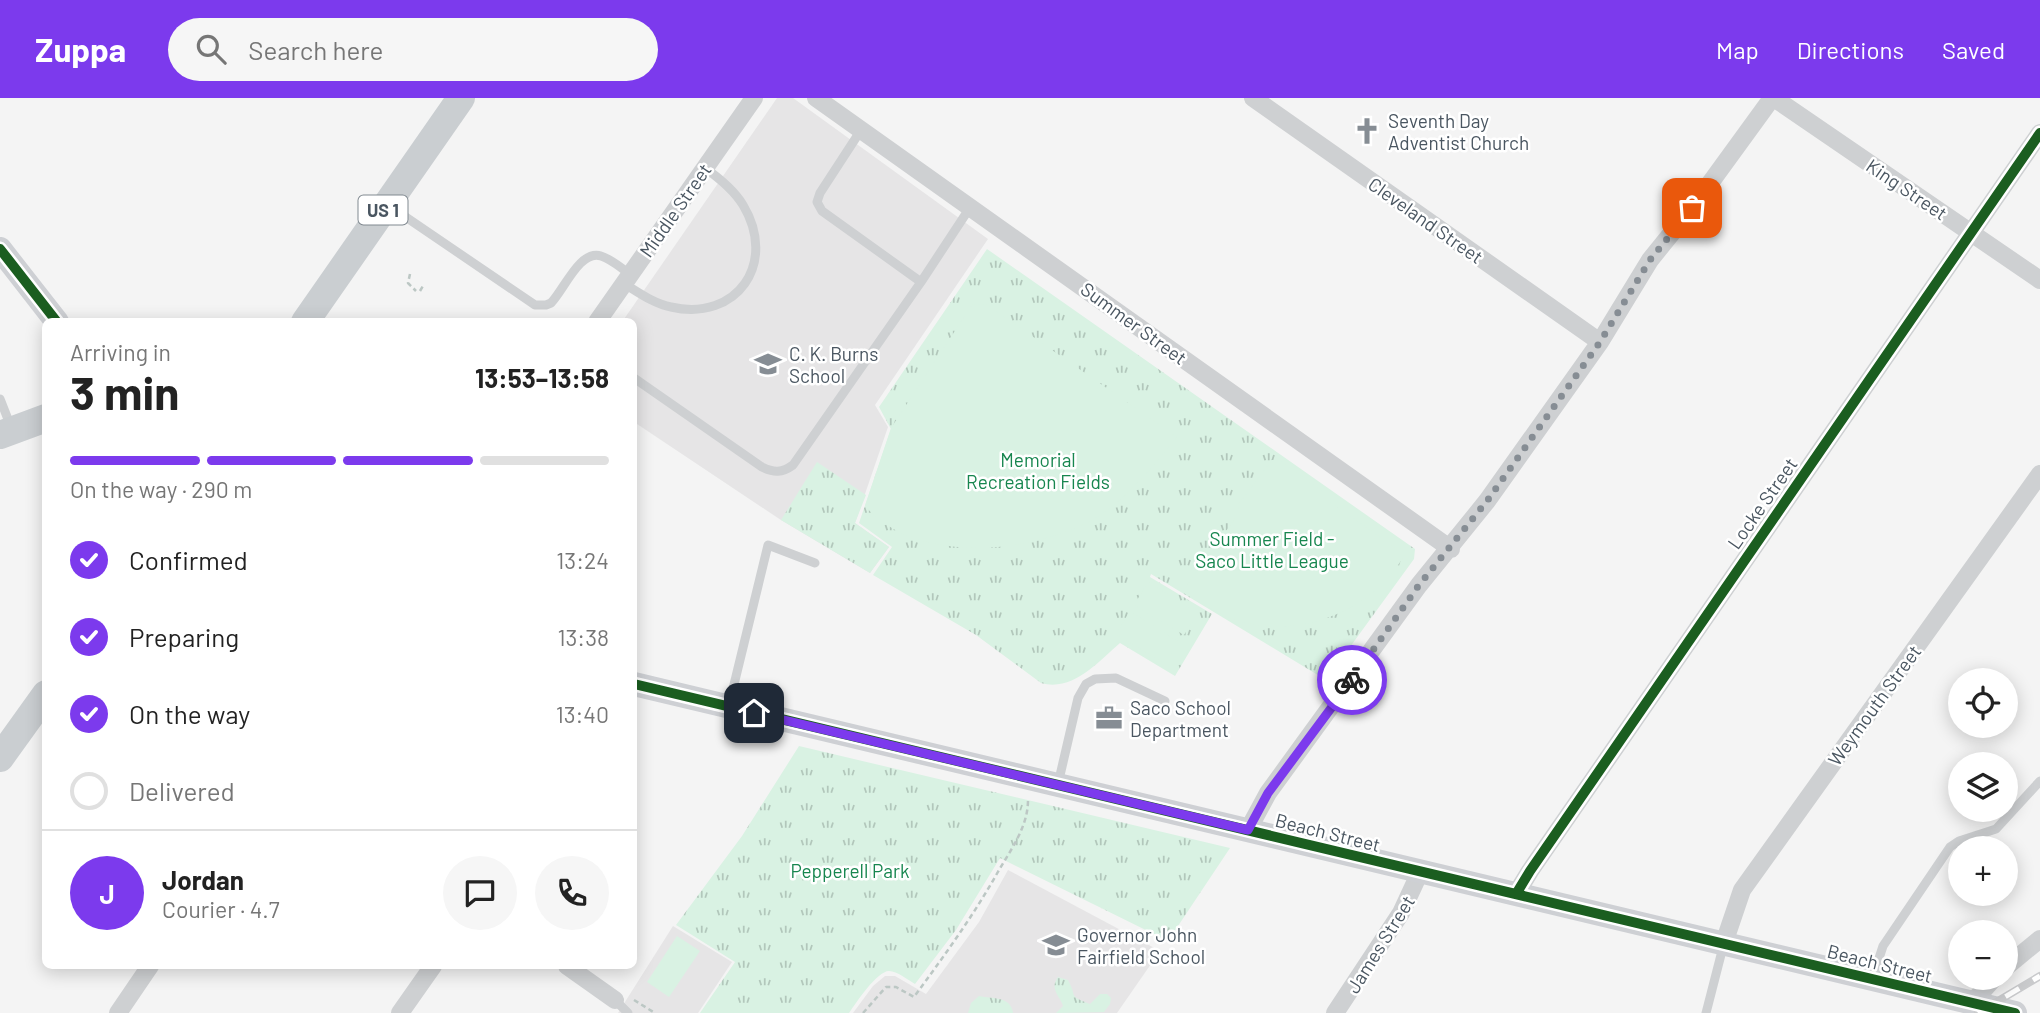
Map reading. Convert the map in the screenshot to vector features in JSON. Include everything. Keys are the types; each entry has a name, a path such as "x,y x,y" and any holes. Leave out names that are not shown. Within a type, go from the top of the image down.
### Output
{"main road":[{"name":"US 1","path":"307,318 461,98"},
{"path":"0,249 54,318"},
{"path":"6,433 42,420"},
{"name":"Beach Street","path":"637,685 2015,1013"},
{"path":"0,758 42,700"}],"street":[{"name":"Middle Street","path":"600,318 754,98"},
{"name":"Summer Street","path":"816,98 1451,549"},
{"name":"Cleveland Street","path":"1253,98 1600,342"},
{"path":"1248,830 1268,793 1419,585 1451,549 1600,342 1650,260 1773,98"},
{"name":"King Street","path":"1773,98 2040,280"},
{"name":"Locke Street","path":"1516,894 2040,132"},
{"name":"Weymouth Street","path":"1724,943 1742,890 2040,474"},
{"name":"James Street","path":"1335,1013 1401,914 1420,872"},
{"path":"2018,957 2040,939"},
{"path":"118,1013 148,969"},
{"path":"400,1013 431,969"},
{"path":"571,969 622,1007"},
{"path":"1972,1003 1983,990"}],"lane":[{"path":"861,130 820,193 817,202 822,211 921,282"},
{"path":"387,204 535,305 551,303 580,263 589,256 599,255 656,302 682,309 713,307 725,302 744,285 754,266 756,253 751,225 736,195 720,178 705,168"},
{"path":"637,380 762,467 778,472 786,470 793,465 971,206"},
{"path":"0,399 6,433"},
{"path":"728,707 768,545 816,563"},
{"path":"1058,786 1078,698 1086,684 1095,679 1116,678 1165,701"},
{"path":"1872,979 1883,946 1944,854 1959,841 1996,829 2040,781"},
{"path":"1706,1013 1724,943"}],"path":[{"path":"410,274 408,283 418,291 423,286"},
{"path":"863,1013 886,987 896,986 914,997 954,943 982,900 1023,826 1031,779"}],"shaded area":[{"name":"C. K. Burns School","path":"777,98 793,98 988,239 875,405 888,427 855,523 889,547 870,573 781,520 637,424 637,318 625,318"},
{"name":"Governor John Fairfield School","path":"1008,870 1160,951 1117,1013 853,1013 873,986 885,976 895,976 926,994 979,922"},
{"path":"673,926 732,962 698,1013 618,1013"}],"green space":[{"name":"Memorial Recreation Fields","path":"987,249 1415,549 1414,559 1326,680 1151,574 1150,577 1212,614 1175,676 1120,643 1084,674 1064,683 1041,683 976,635 873,575 892,547 859,523 891,429 879,407"},
{"path":"986,304 1177,437 1121,499 1099,516 1074,529 1044,539 1012,545 978,548 945,546 915,538 887,525 865,506 891,428 972,305"},
{"name":"Summer Field - Saco Little League","path":"1272,460 1280,460 1323,492 1325,498 1405,555 1377,589 1345,611 1288,626 1249,624 1230,618 1182,592 1239,513 1238,505"},
{"path":"817,462 866,495 855,523 889,547 870,573 781,520"},
{"path":"1148,582 1198,613 1184,635 1134,605"},
{"path":"1130,611 1179,642 1165,664 1116,634"},
{"name":"Pepperell Park","path":"799,746 1230,848 1168,941 1000,858 956,930 915,984 895,972 884,972 867,988 849,1013 700,1013 735,962 676,925 742,836"},
{"path":"677,936 700,951 669,997 647,982"},
{"path":"1058,977 1068,980 1078,999 1090,1004 1100,994 1107,994 1111,998 1110,1004 1104,1012 1056,1013 1063,1006 1055,989"},
{"path":"979,996 1005,1001 1013,1013 968,1013 971,1003"}],"railway":[{"path":"1978,1013 2040,976"}],"cycle path":[{"path":"1516,894 2040,133"},
{"path":"0,249 54,318"},
{"path":"637,685 2015,1013"}],"way so far":[{"path":"1352,680 1419,585 1451,549 1487,501 1600,342 1650,260 1692,208"}],"place":[{"name":"Seventh Day Adventist Church","path":"1367,131"},
{"name":"C. K. Burns School","path":"768,364"},
{"name":"Saco School Department","path":"1109,718"},
{"name":"Governor John Fairfield School","path":"1056,945"}],"route":[{"path":"754,713 1248,830 1268,793 1352,680"}]}
